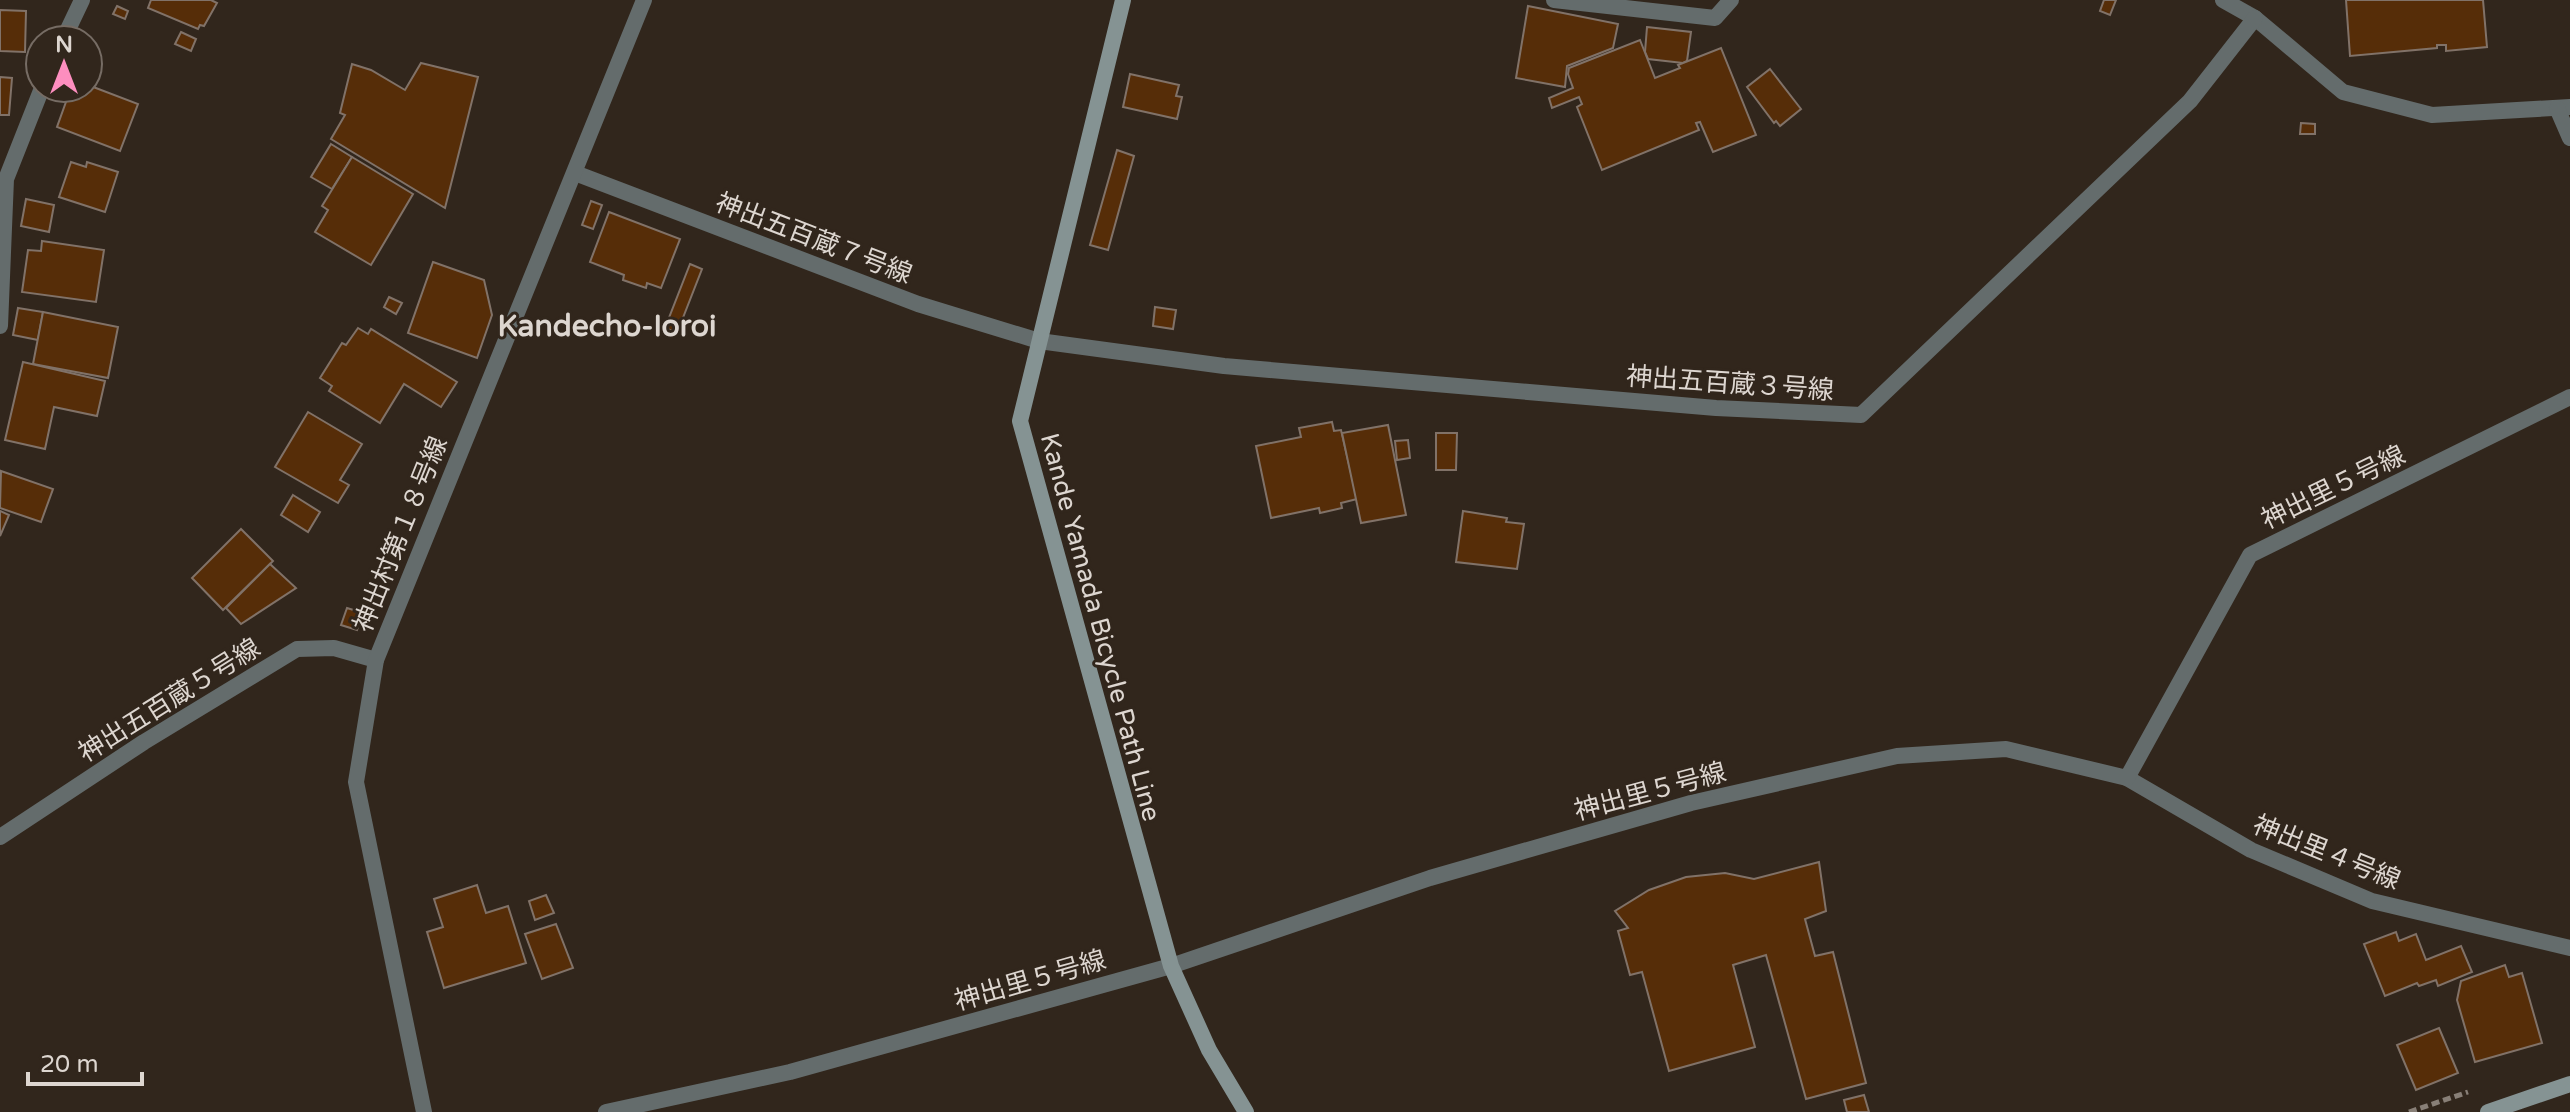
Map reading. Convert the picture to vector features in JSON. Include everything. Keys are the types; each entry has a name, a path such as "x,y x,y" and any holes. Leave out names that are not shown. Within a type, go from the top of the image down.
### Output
{"main road":[{"name":"Kande Yamada Bicycle Path Line","path":"1123,0 1020,421 1171,966 1209,1050 1246,1112"},
{"path":"2488,1112 2570,1084"}],"street":[{"path":"71,24 82,0"},
{"name":"神出村第１８号線","path":"424,1112 356,782 376,660 644,0"},
{"path":"1554,0 1715,18 1731,0"},
{"path":"2223,0 2255,18 2343,92 2432,115 2564,107 2570,138"},
{"name":"神出五百蔵３号線","path":"1039,341 1224,366 1700,407 1861,415 2190,101 2255,18"},
{"path":"0,326 3,178 35,104"},
{"name":"神出五百蔵７号線","path":"575,173 918,304 1039,341"},
{"name":"神出里５号線","path":"606,1112 790,1072 1171,966 1430,878 1691,803 1897,756 2006,749 2127,778 2250,555 2570,397"},
{"name":"神出五百蔵５号線","path":"0,837 144,742 297,649 334,648 376,660"},
{"name":"神出里４号線","path":"2127,778 2251,850 2372,901 2570,948"}],"building":[{"path":"151,0 211,0 217,3 204,26 200,25 198,29 148,8"},
{"path":"2104,0 2116,0 2110,15 2100,11"},
{"path":"2346,0 2483,0 2487,47 2446,51 2446,45 2437,45 2437,48 2350,56"},
{"path":"117,6 128,11 125,19 113,14"},
{"path":"1528,6 1618,24 1613,48 1567,66 1565,87 1516,78"},
{"path":"0,10 26,11 24,52 0,51"},
{"path":"1647,27 1691,32 1687,61 1648,59 1645,52"},
{"path":"181,32 196,39 191,51 175,44"},
{"path":"1640,40 1655,78 1721,48 1756,135 1713,152 1700,122 1696,123 1699,130 1602,170 1577,107 1582,104 1579,97 1552,108 1549,98 1573,88 1569,68"},
{"path":"421,63 478,77 445,208 331,139 345,115 340,113 352,64 371,70 405,90"},
{"path":"1770,69 1801,109 1780,126 1776,121 1774,123 1747,87"},
{"path":"1130,74 1179,85 1176,96 1182,97 1177,119 1123,107"},
{"path":"0,77 12,78 9,115 0,115"},
{"path":"104,91 138,104 120,151 57,127 65,104 104,104"},
{"path":"2301,123 2315,124 2315,134 2300,134"},
{"path":"331,144 352,157 332,189 311,177"},
{"path":"1117,150 1134,156 1108,250 1090,245"},
{"path":"352,157 413,194 371,265 315,232 328,210 322,206"},
{"path":"71,162 86,167 87,162 118,172 105,212 59,197"},
{"path":"26,199 54,205 49,232 21,226"},
{"path":"591,201 602,205 593,229 582,225"},
{"path":"609,212 680,239 661,288 647,283 646,288 623,280 624,275 590,262"},
{"path":"42,241 104,250 96,302 22,292 28,250 41,251"},
{"path":"433,262 484,280 492,315 477,358 408,333"},
{"path":"690,264 702,269 677,333 665,328"},
{"path":"389,297 402,303 396,314 384,307"},
{"path":"1155,307 1176,310 1173,329 1153,326"},
{"path":"18,308 43,312 38,340 13,335"},
{"path":"43,312 118,327 108,378 33,364"},
{"path":"358,328 368,334 371,329 457,382 441,407 404,384 380,423 329,391 332,386 320,378 342,343 346,345"},
{"path":"23,362 105,381 97,416 54,407 45,449 5,440"},
{"path":"308,412 362,444 340,480 349,485 338,503 275,467"},
{"path":"1332,422 1334,431 1341,430 1357,499 1341,503 1342,508 1320,513 1319,508 1271,518 1256,446 1301,437 1299,428"},
{"path":"1388,425 1406,515 1361,523 1342,433"},
{"path":"1436,433 1457,433 1456,470 1436,470"},
{"path":"1408,440 1410,458 1397,460 1395,441"},
{"path":"1,471 53,489 41,522 0,508"},
{"path":"293,495 320,512 308,532 281,515"},
{"path":"0,511 9,515 0,536"},
{"path":"1463,511 1524,524 1517,569 1456,562"},
{"path":"241,529 273,561 223,610 192,578"},
{"path":"270,564 296,588 241,624 226,608"},
{"path":"347,608 363,613 357,630 341,625"},
{"path":"1819,862 1826,911 1805,919 1815,956 1833,952 1866,1083 1806,1099 1766,955 1733,965 1755,1047 1669,1071 1642,972 1630,975 1618,931 1628,928 1615,911 1649,890 1686,877 1725,873 1754,879"},
{"path":"477,885 486,913 508,906 526,963 444,988 427,932 443,927 434,899"},
{"path":"546,895 554,913 535,920 529,901"},
{"path":"556,924 573,968 542,979 525,934"},
{"path":"2396,932 2399,941 2416,934 2426,960 2461,946 2472,972 2438,986 2436,980 2419,986 2417,983 2385,996 2364,944"},
{"path":"2505,965 2509,977 2522,973 2542,1043 2475,1062 2457,1000 2461,981"},
{"path":"2439,1028 2458,1073 2416,1090 2397,1045"},
{"path":"1864,1095 1869,1112 1847,1112 1844,1100"}],"district":[{"name":"Kandecho-Ioroi","path":"607,326"}]}
